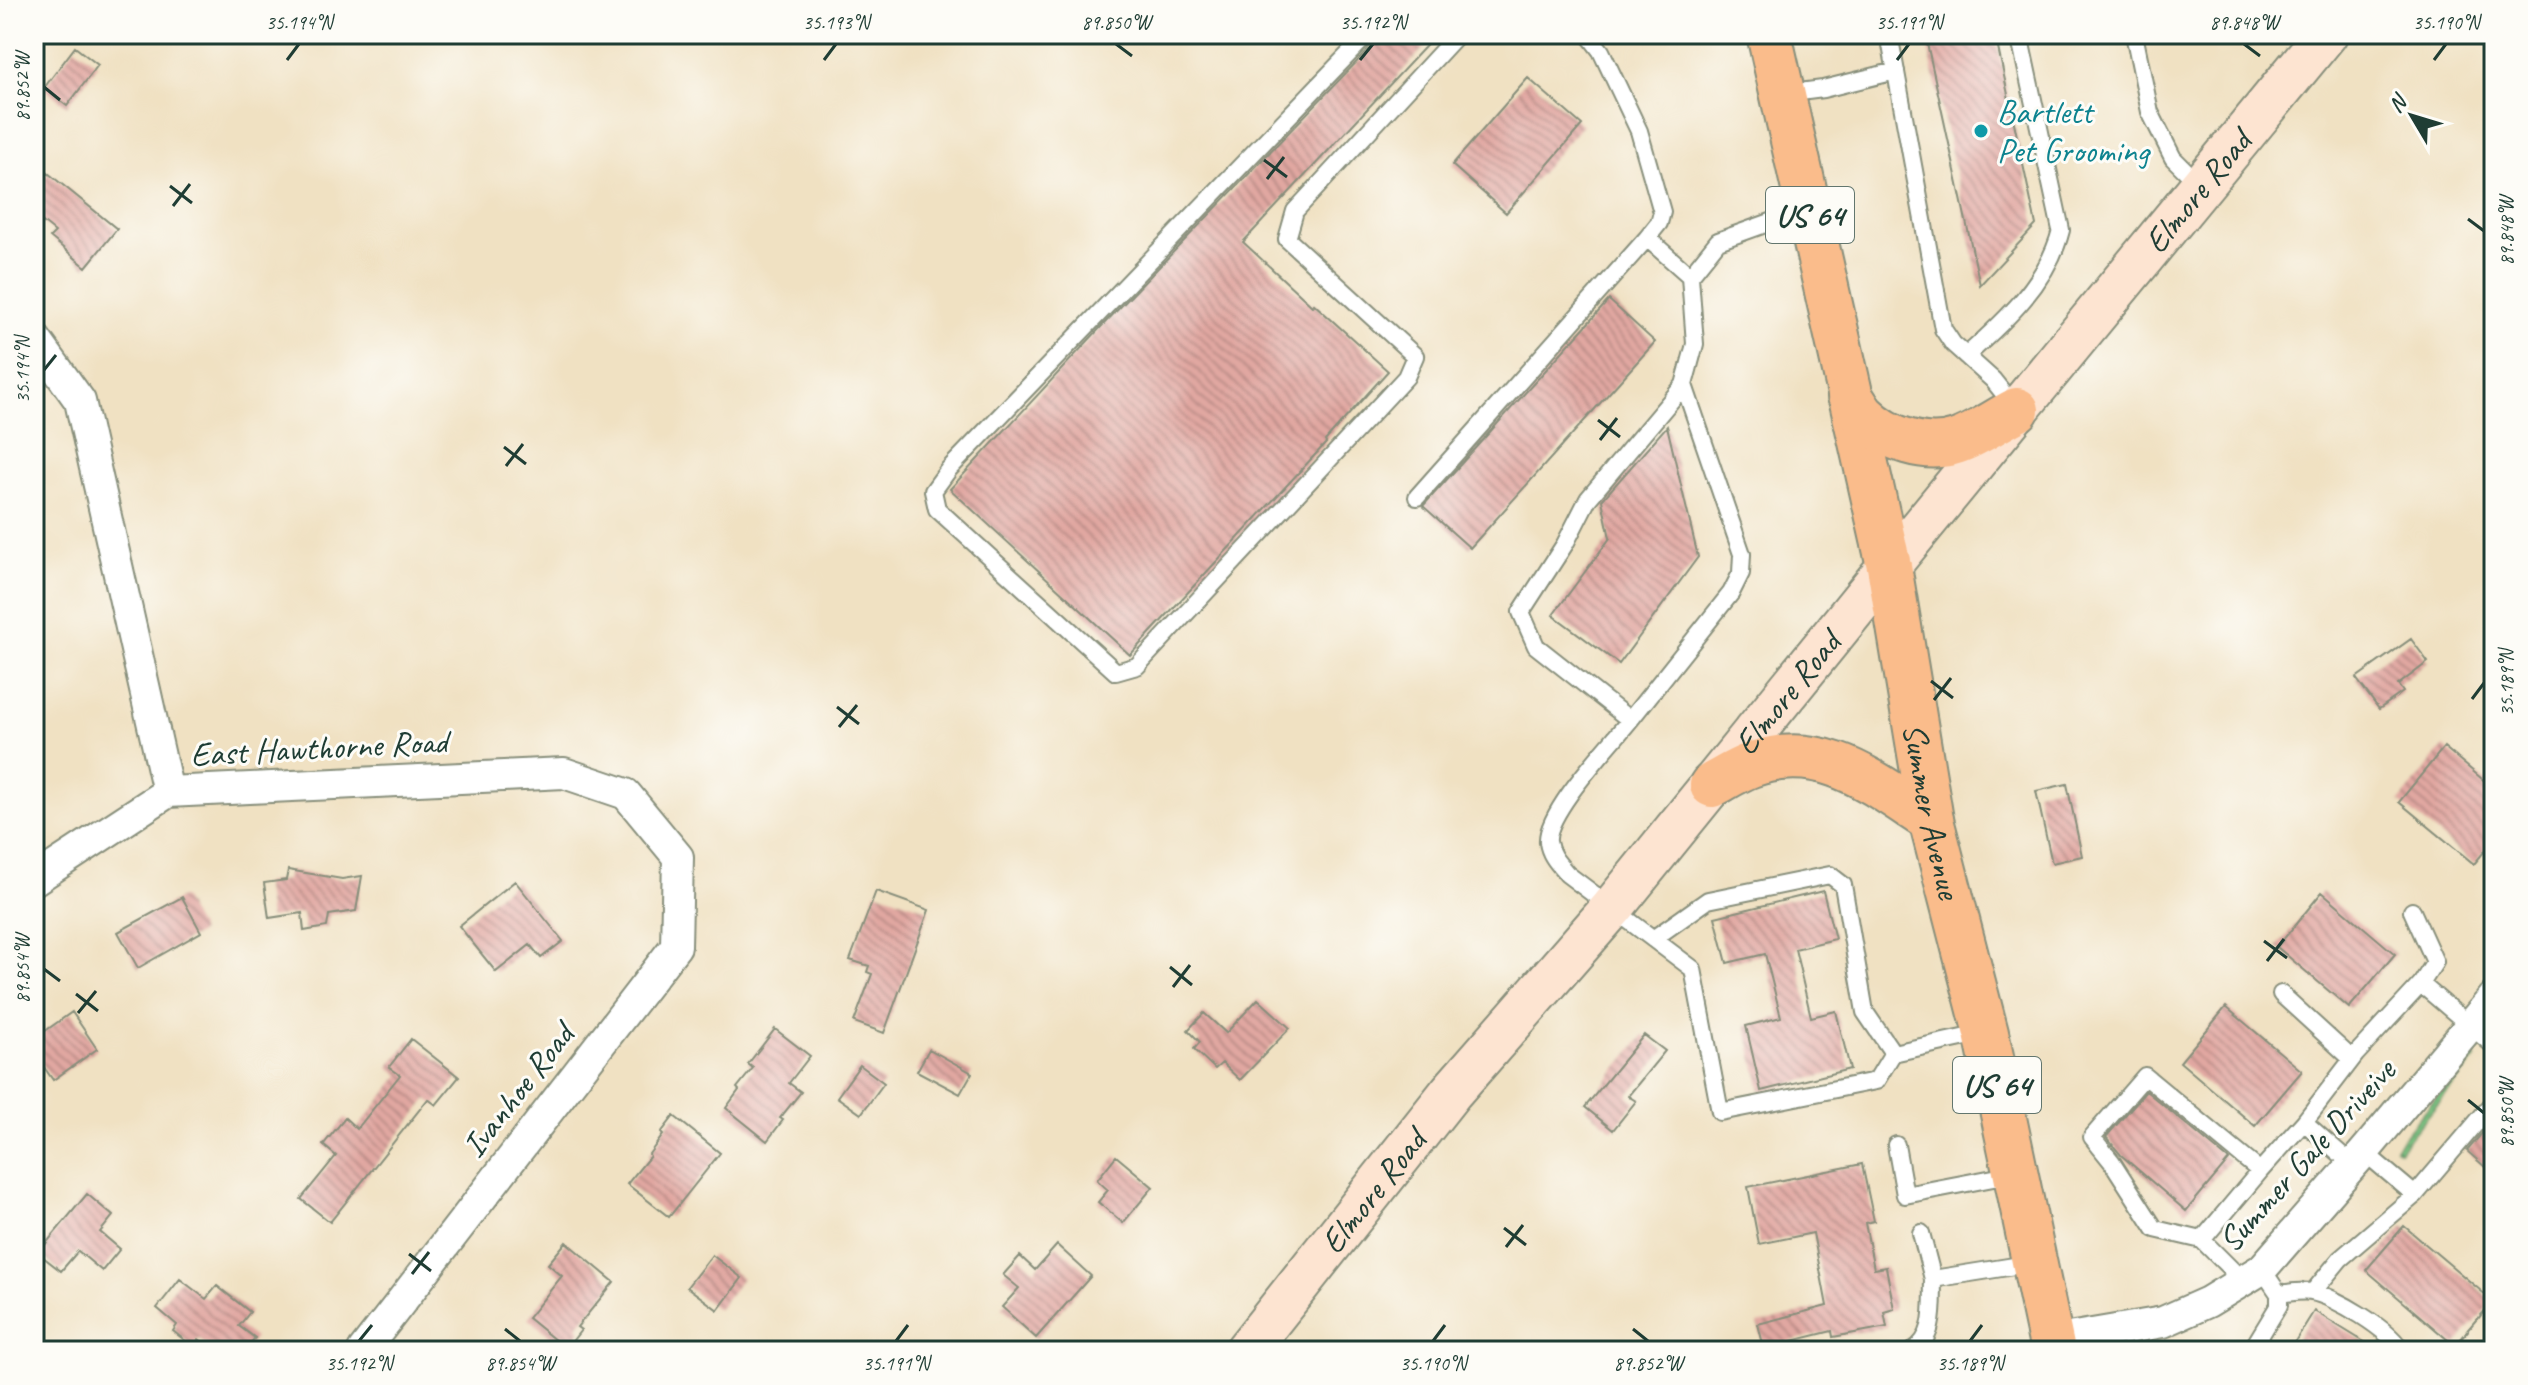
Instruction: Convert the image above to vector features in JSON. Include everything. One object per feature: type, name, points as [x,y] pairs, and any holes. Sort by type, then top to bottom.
[{"type":"main road","name":"Summer Avenue","points":[[1769,34],[1889,566],[1931,820],[1986,1033],[2052,1346]]},
{"type":"main road","points":[[1850,396],[1864,416],[1881,429],[1903,440],[1929,447],[1956,442],[2017,410]]},
{"type":"main road","points":[[1712,785],[1749,766],[1776,758],[1821,759],[1862,776],[1931,820]]},
{"type":"street","name":"Elmore Road","points":[[1246,1351],[1451,1092],[1612,908],[2326,34]]},
{"type":"street","name":"East Hawthorne Road","points":[[34,337],[80,401],[168,792],[564,773],[626,794],[678,857]]},
{"type":"street","points":[[34,880],[168,792]]},
{"type":"street","name":"Ivanhoe Road","points":[[363,1351],[676,946],[678,857]]},
{"type":"street","name":"Summer Gale Driveive","points":[[2052,1346],[2163,1322],[2208,1302],[2253,1275],[2358,1159],[2494,997]]},
{"type":"lane","points":[[1368,34],[949,469],[933,491],[937,509],[1116,672],[1137,666],[1406,377],[1415,356],[1287,239],[1295,211],[1458,34]]},
{"type":"lane","points":[[1417,497],[1659,223],[1662,212],[1639,131],[1601,51],[1588,34]]},
{"type":"lane","points":[[1889,34],[1943,329],[1953,344],[1993,380],[2017,410]]},
{"type":"lane","points":[[2134,34],[2150,112],[2173,158],[2201,186]]},
{"type":"lane","points":[[1966,356],[2023,300],[2055,253],[2061,230],[2020,39]]},
{"type":"lane","points":[[1783,94],[1823,89],[1896,71]]},
{"type":"lane","points":[[1630,720],[1536,646],[1521,612],[1565,544],[1588,499],[1684,385],[1695,344],[1690,276],[1718,241],[1809,209]]},
{"type":"lane","points":[[1647,238],[1690,276]]},
{"type":"lane","points":[[1684,385],[1742,554],[1741,573],[1731,593],[1556,814],[1548,838],[1551,854],[1567,874],[1693,969],[1720,1112],[1876,1081],[1893,1053],[1986,1033]]},
{"type":"lane","points":[[1653,939],[1708,900],[1830,875],[1843,885],[1865,1012],[1893,1053]]},
{"type":"lane","points":[[2202,1240],[2304,1122],[2352,1059],[2421,984],[2435,962],[2412,911]]},
{"type":"lane","points":[[2421,984],[2494,1046]]},
{"type":"lane","points":[[2281,994],[2352,1059]]},
{"type":"lane","points":[[2260,1171],[2145,1076],[2092,1137],[2155,1229],[2202,1240],[2279,1294],[2313,1292],[2359,1313],[2386,1333],[2401,1351]]},
{"type":"lane","points":[[2313,1292],[2340,1259],[2415,1195],[2494,1102]]},
{"type":"lane","points":[[2304,1122],[2415,1195]]},
{"type":"lane","points":[[1896,1145],[1905,1195],[2016,1174]]},
{"type":"lane","points":[[1912,1351],[1927,1337],[1932,1324],[1933,1279],[1921,1233]]},
{"type":"lane","points":[[1933,1279],[2035,1263]]},
{"type":"lane","points":[[2251,1351],[2279,1305],[2279,1294]]},
{"type":"green space","points":[[2472,1055],[2476,1058],[2399,1150],[2395,1147]]},
{"type":"building","points":[[1379,34],[1437,34],[1243,242],[1388,371],[1326,443],[1130,655],[950,489],[1101,327],[1376,42]]},
{"type":"building","name":"Bartlett Pet Grooming","points":[[1925,34],[1995,34],[2036,225],[1980,285]]},
{"type":"building","points":[[75,47],[98,65],[67,106],[44,88]]},
{"type":"building","points":[[1528,78],[1582,125],[1506,213],[1452,165]]},
{"type":"building","points":[[48,173],[117,229],[86,267],[50,237],[55,232],[34,215],[34,190]]},
{"type":"building","points":[[1609,300],[1655,342],[1470,548],[1423,506]]},
{"type":"building","points":[[1667,426],[1698,557],[1619,664],[1553,615],[1610,538],[1602,500]]},
{"type":"building","points":[[2411,639],[2428,662],[2398,685],[2403,692],[2379,709],[2356,678]]},
{"type":"building","points":[[2444,747],[2494,789],[2494,840],[2474,864],[2399,802]]},
{"type":"building","points":[[2067,784],[2082,856],[2052,863],[2036,791]]},
{"type":"building","points":[[288,870],[342,879],[362,876],[356,911],[329,915],[327,927],[304,931],[302,913],[269,918],[264,883],[286,880]]},
{"type":"building","points":[[515,881],[563,941],[541,958],[530,945],[496,972],[459,926]]},
{"type":"building","points":[[876,891],[929,910],[884,1033],[854,1022],[872,974],[867,972],[869,966],[850,960]]},
{"type":"building","points":[[1823,891],[1835,939],[1795,949],[1811,1017],[1836,1011],[1850,1069],[1761,1091],[1746,1026],[1781,1017],[1765,954],[1727,963],[1715,917]]},
{"type":"building","points":[[2322,892],[2395,954],[2349,1008],[2277,947]]},
{"type":"building","points":[[182,897],[201,932],[138,968],[118,932]]},
{"type":"building","points":[[1258,999],[1290,1028],[1240,1080],[1222,1063],[1215,1069],[1194,1049],[1200,1042],[1188,1030],[1204,1013],[1226,1033]]},
{"type":"building","points":[[2226,1007],[2302,1071],[2255,1126],[2180,1062]]},
{"type":"building","points":[[72,1012],[97,1049],[53,1080],[34,1053],[34,1039]]},
{"type":"building","points":[[775,1029],[810,1056],[789,1083],[801,1092],[780,1118],[783,1120],[767,1141],[726,1108],[753,1068],[748,1064]]},
{"type":"building","points":[[1644,1035],[1665,1051],[1628,1096],[1636,1101],[1613,1130],[1585,1107]]},
{"type":"building","points":[[411,1039],[459,1077],[436,1105],[428,1099],[330,1222],[301,1199],[336,1156],[323,1145],[345,1118],[357,1129],[400,1075],[389,1067]]},
{"type":"building","points":[[929,1049],[972,1073],[960,1094],[917,1071]]},
{"type":"building","points":[[860,1065],[884,1083],[861,1114],[837,1097]]},
{"type":"building","points":[[2146,1091],[2229,1160],[2186,1211],[2121,1155],[2106,1137]]},
{"type":"building","points":[[674,1116],[720,1153],[669,1217],[627,1184],[650,1156],[663,1135],[661,1133]]},
{"type":"building","points":[[2494,1119],[2494,1175],[2467,1151]]},
{"type":"building","points":[[1116,1156],[1153,1187],[1123,1223],[1098,1202],[1108,1190],[1097,1180]]},
{"type":"building","points":[[1862,1164],[1874,1221],[1865,1223],[1874,1269],[1886,1267],[1894,1309],[1884,1312],[1887,1327],[1833,1337],[1832,1331],[1764,1348],[1758,1324],[1827,1306],[1813,1233],[1759,1244],[1748,1187]]},
{"type":"building","points":[[87,1194],[113,1216],[100,1232],[120,1249],[102,1271],[78,1251],[61,1271],[38,1253]]},
{"type":"building","points":[[2404,1226],[2493,1301],[2455,1346],[2366,1270]]},
{"type":"building","points":[[566,1242],[614,1282],[577,1327],[581,1330],[566,1349],[528,1318],[562,1276],[548,1264]]},
{"type":"building","points":[[1057,1245],[1091,1276],[1036,1338],[1002,1307],[1019,1288],[1003,1275],[1020,1256],[1035,1270]]},
{"type":"building","points":[[712,1255],[742,1278],[718,1310],[687,1287]]},
{"type":"building","points":[[180,1279],[206,1299],[217,1286],[250,1312],[239,1326],[255,1338],[244,1351],[214,1351],[199,1339],[192,1346],[173,1331],[177,1325],[157,1308]]},
{"type":"building","points":[[2314,1311],[2379,1351],[2289,1351]]},
{"type":"place","name":"Bartlett Pet Grooming","points":[[1981,131]]}]
